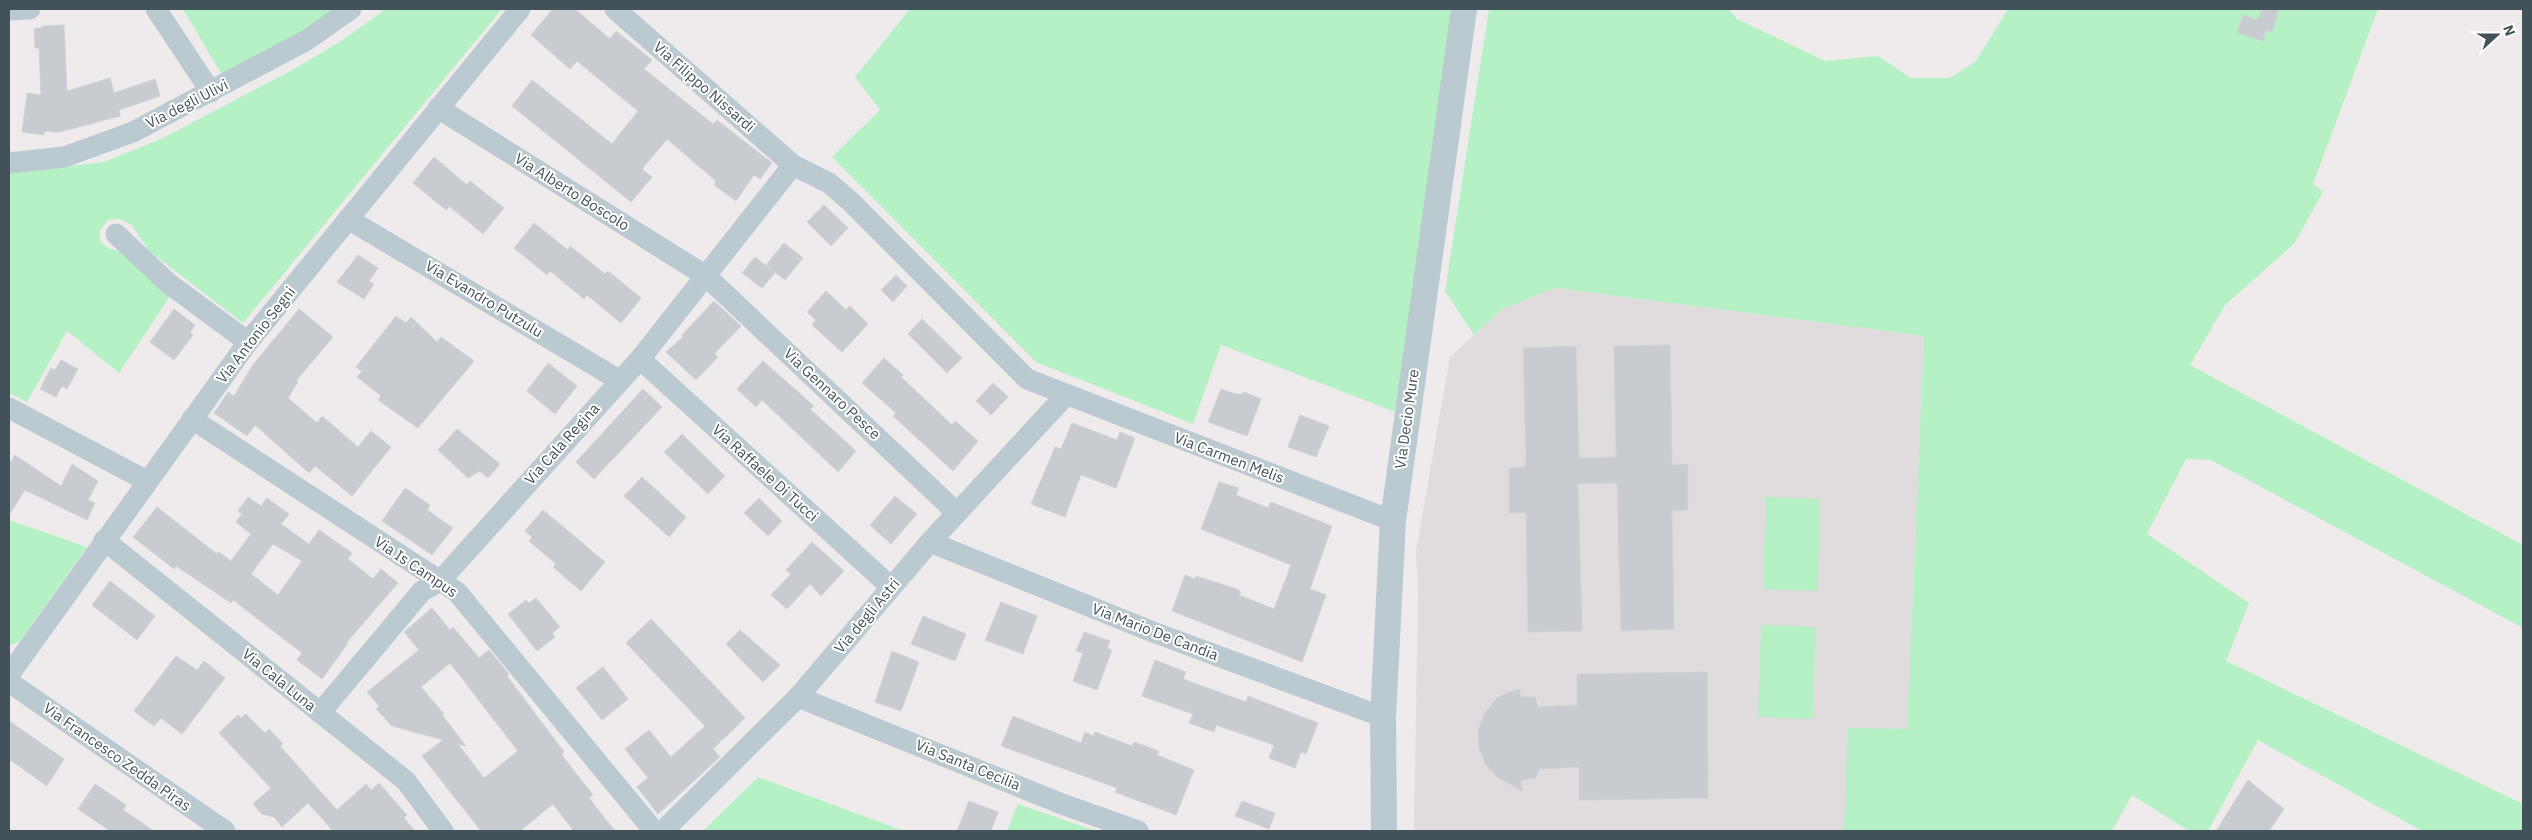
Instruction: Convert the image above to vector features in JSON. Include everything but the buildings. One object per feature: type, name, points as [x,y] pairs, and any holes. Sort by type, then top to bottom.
[{"type":"street","points":[[9,10],[30,9]]},
{"type":"street","points":[[156,9],[211,92]]},
{"type":"street","name":"Via degli Ulivi","points":[[9,163],[64,157],[133,132],[307,40],[351,9]]},
{"type":"street","name":"Via Antonio Segni","points":[[9,675],[104,540],[248,342],[520,9]]},
{"type":"street","name":"Via Filippo Nissardi","points":[[615,9],[793,165],[829,183],[851,202],[1027,379],[1066,396]]},
{"type":"street","name":"Via Decio Mure","points":[[1384,831],[1383,717],[1393,521],[1464,9]]},
{"type":"street","name":"Via Alberto Boscolo","points":[[438,108],[706,276]]},
{"type":"street","name":"Via Cala Regina","points":[[320,713],[422,591],[440,581],[619,380],[640,359],[793,165]]},
{"type":"street","name":"Via Evandro Putzulu","points":[[348,218],[619,380]]},
{"type":"street","points":[[116,234],[168,282],[248,342]]},
{"type":"street","name":"Via Gennaro Pesce","points":[[706,276],[957,513]]},
{"type":"street","name":"Via Raffaele Di Tucci","points":[[640,359],[891,587]]},
{"type":"street","name":"Via Carmen Melis","points":[[1066,396],[1393,521]]},
{"type":"street","name":"Via degli Astri","points":[[663,831],[798,697],[930,542],[1066,396]]},
{"type":"street","points":[[9,408],[147,481]]},
{"type":"street","name":"Via Is Campus","points":[[192,419],[457,592],[654,831]]},
{"type":"street","name":"Via Cala Luna","points":[[104,540],[406,781],[443,831]]},
{"type":"street","name":"Via Mario De Candia","points":[[930,542],[1153,632],[1383,717]]},
{"type":"street","name":"Via Francesco Zedda Piras","points":[[9,682],[225,831]]},
{"type":"street","name":"Via Santa Cecilia","points":[[798,697],[1062,804],[1138,831]]},
{"type":"shaded area","points":[[1555,288],[1924,336],[1903,831],[1414,831],[1418,593],[1416,551],[1450,357],[1502,309]]},
{"type":"green space","points":[[183,9],[335,9],[310,27],[222,75]]},
{"type":"green space","points":[[386,9],[502,9],[243,323],[149,251],[132,225],[119,219],[108,220],[99,232],[101,243],[110,249],[121,252],[170,296],[119,373],[67,331],[27,402],[9,393],[9,173],[104,162],[163,138],[296,68],[344,39]]},
{"type":"green space","points":[[910,9],[1454,9],[1395,412],[1221,345],[1193,424],[1036,362],[832,157],[880,110],[855,77]]},
{"type":"green space","points":[[1489,9],[1728,9],[1737,19],[1825,61],[1878,56],[1911,78],[1950,78],[1976,61],[2008,9],[2378,9],[2313,184],[2323,192],[2294,244],[2225,305],[2190,365],[2523,545],[2523,628],[2211,460],[2186,459],[2147,534],[2249,603],[2226,661],[2523,804],[2523,831],[2422,831],[2258,740],[2208,831],[2189,831],[2132,795],[2112,831],[1844,831],[1848,728],[1907,729],[1924,336],[1555,288],[1502,309],[1474,335],[1445,291]]},
{"type":"green space","points":[[1766,497],[1820,499],[1818,591],[1763,589]]},
{"type":"green space","points":[[9,520],[87,547],[20,641],[11,645],[9,643]]},
{"type":"green space","points":[[1761,625],[1816,627],[1813,719],[1758,717]]},
{"type":"green space","points":[[758,777],[904,831],[703,831]]},
{"type":"green space","points":[[1018,804],[1096,831],[1007,831]]}]
